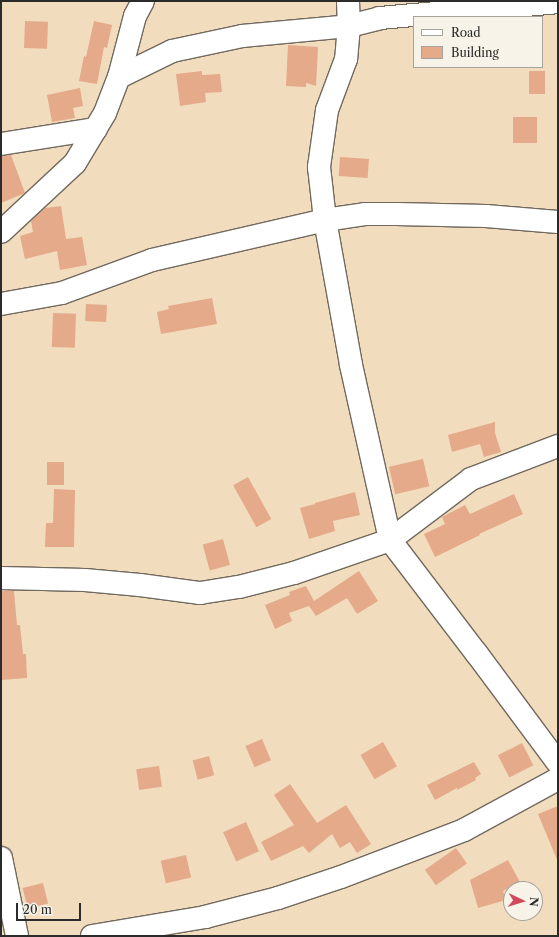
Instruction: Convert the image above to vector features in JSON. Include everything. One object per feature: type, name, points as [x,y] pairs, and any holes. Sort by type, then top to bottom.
[{"type":"street","points":[[1,232],[75,163],[96,129],[105,114],[119,77],[135,16],[143,1]]},
{"type":"street","points":[[348,1],[349,26],[346,59],[327,110],[319,167],[325,220],[351,365],[390,540],[558,763]]},
{"type":"street","points":[[119,77],[172,51],[242,36],[349,26],[380,18],[558,2]]},
{"type":"street","points":[[1,144],[96,129]]},
{"type":"street","points":[[1,304],[62,293],[152,260],[325,220],[365,214],[486,216],[558,222]]},
{"type":"street","points":[[1,578],[85,580],[140,585],[200,593],[239,587],[294,573],[390,540],[470,479],[558,446]]},
{"type":"street","points":[[92,936],[205,917],[278,898],[334,879],[464,830],[558,779]]},
{"type":"street","points":[[1,858],[17,936]]},
{"type":"building","points":[[25,21],[48,22],[47,49],[24,48]]},
{"type":"building","points":[[94,21],[112,25],[107,48],[104,47],[97,84],[79,81],[84,56],[86,57]]},
{"type":"building","points":[[288,45],[318,47],[316,86],[306,83],[306,87],[286,86]]},
{"type":"building","points":[[202,71],[202,75],[220,74],[222,92],[205,93],[206,102],[180,106],[176,74]]},
{"type":"building","points":[[529,71],[545,71],[545,94],[529,94]]},
{"type":"building","points":[[80,88],[83,106],[73,108],[75,118],[52,122],[47,95]]},
{"type":"building","points":[[513,117],[537,117],[537,143],[513,143]]},
{"type":"building","points":[[11,155],[25,193],[1,203],[1,156]]},
{"type":"building","points":[[340,157],[369,159],[368,178],[339,176]]},
{"type":"building","points":[[61,206],[66,239],[82,237],[87,265],[60,270],[57,251],[25,259],[20,236],[33,232],[31,221],[45,208]]},
{"type":"building","points":[[212,298],[217,324],[161,334],[157,312],[169,309],[168,306]]},
{"type":"building","points":[[86,304],[107,305],[106,322],[85,321]]},
{"type":"building","points":[[53,313],[76,314],[75,348],[52,347]]},
{"type":"building","points":[[495,422],[495,433],[501,452],[484,457],[480,444],[452,452],[448,435]]},
{"type":"building","points":[[423,459],[429,486],[395,494],[389,467]]},
{"type":"building","points":[[47,462],[64,462],[64,485],[47,485]]},
{"type":"building","points":[[248,477],[271,519],[256,527],[233,485]]},
{"type":"building","points":[[54,489],[75,490],[74,547],[45,547],[46,523],[53,523]]},
{"type":"building","points":[[355,492],[360,515],[333,521],[335,531],[309,539],[300,508]]},
{"type":"building","points":[[514,494],[523,514],[479,534],[480,535],[435,557],[424,534],[445,524],[442,517],[465,505],[470,514]]},
{"type":"building","points":[[223,539],[230,565],[210,571],[203,544]]},
{"type":"building","points":[[359,571],[378,601],[357,614],[347,598],[316,616],[309,606],[289,613],[292,621],[275,629],[265,605],[290,595],[289,592],[306,586],[314,601]]},
{"type":"building","points":[[1,591],[14,591],[17,625],[20,625],[23,654],[26,654],[27,678],[2,680]]},
{"type":"building","points":[[262,739],[271,760],[254,767],[245,746]]},
{"type":"building","points":[[383,742],[397,766],[374,779],[360,755]]},
{"type":"building","points":[[522,743],[533,765],[509,778],[498,755]]},
{"type":"building","points":[[209,756],[214,775],[198,780],[193,760]]},
{"type":"building","points":[[474,762],[481,774],[475,778],[476,780],[435,800],[427,785]]},
{"type":"building","points":[[159,766],[162,787],[139,790],[136,769]]},
{"type":"building","points":[[290,784],[317,823],[346,805],[371,844],[357,853],[350,842],[340,848],[332,834],[309,853],[303,846],[271,861],[261,842],[294,825],[274,795]]},
{"type":"building","points":[[558,806],[558,862],[538,814]]},
{"type":"building","points":[[246,822],[259,851],[236,861],[223,832]]},
{"type":"building","points":[[456,848],[467,864],[436,885],[425,870]]},
{"type":"building","points":[[186,855],[191,877],[166,883],[161,861]]},
{"type":"building","points":[[508,860],[519,881],[503,881],[503,901],[478,908],[470,880]]},
{"type":"building","points":[[43,883],[48,903],[28,908],[23,888]]}]
